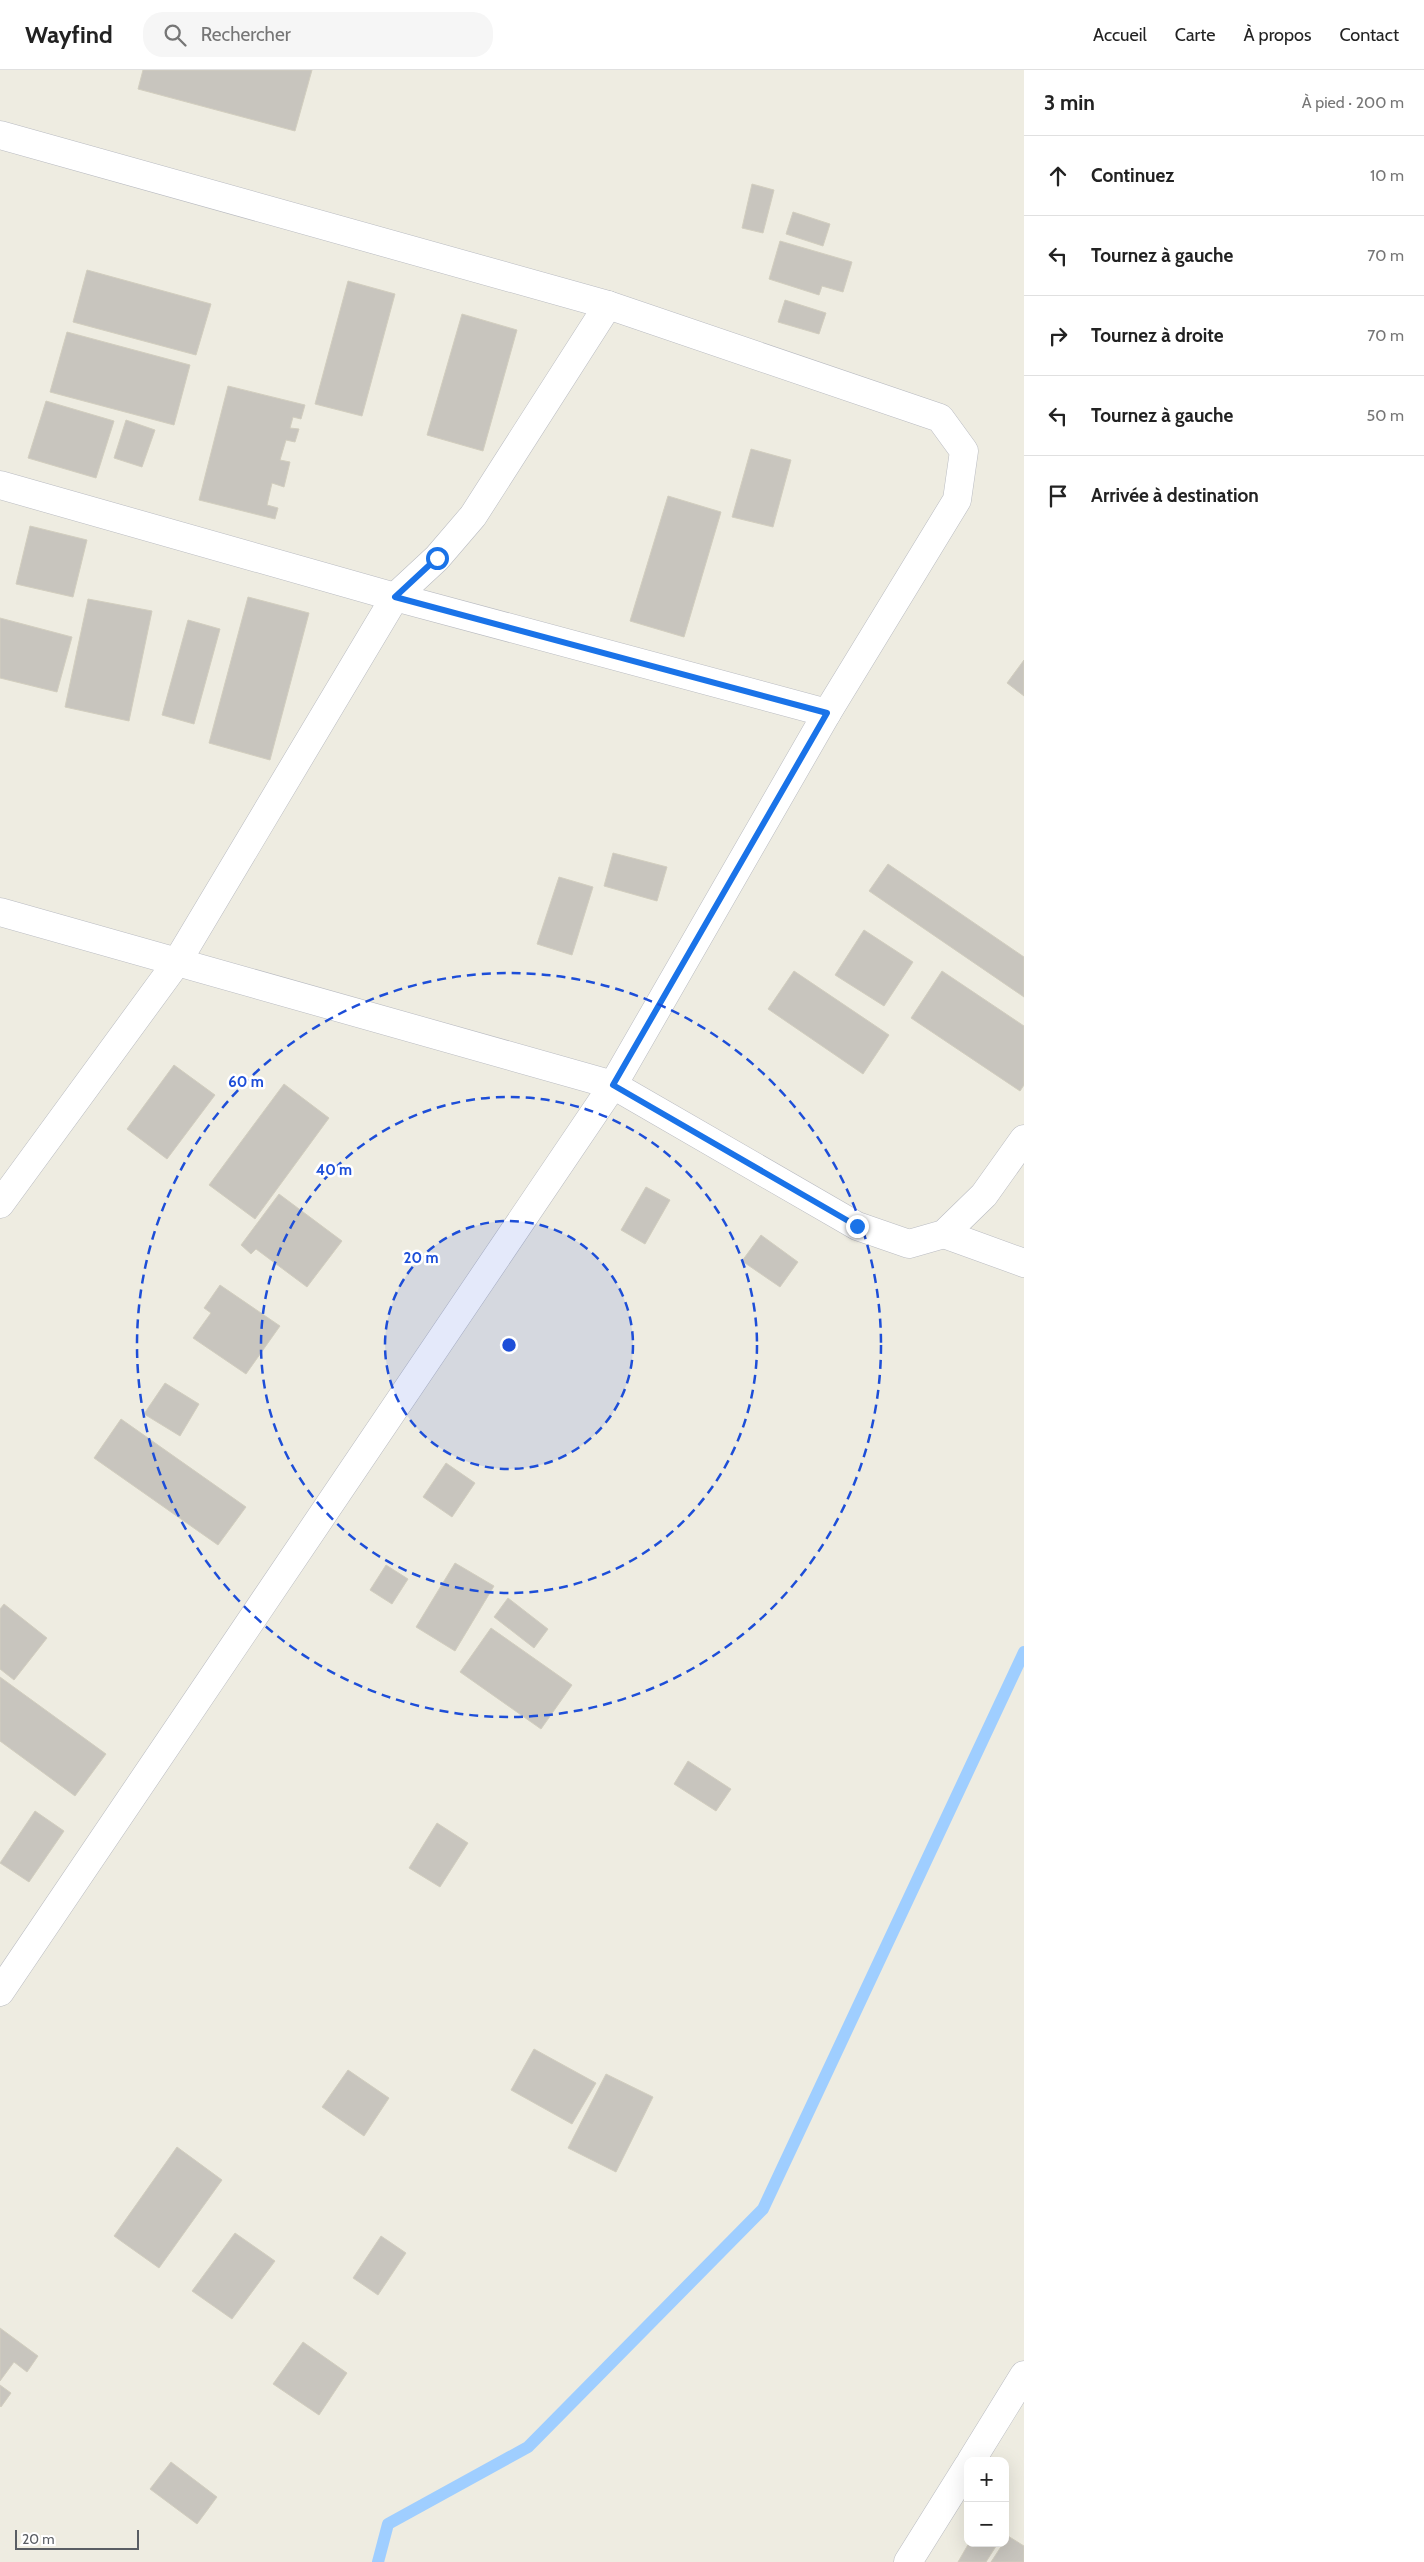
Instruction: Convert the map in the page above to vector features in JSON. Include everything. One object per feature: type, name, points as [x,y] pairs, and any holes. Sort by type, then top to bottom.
[{"type":"street","points":[[0,135],[608,306],[940,418],[964,451],[957,500],[827,713],[613,1085],[0,1992]]},
{"type":"street","points":[[0,1204],[177,962],[395,597],[437,558],[473,516],[608,306]]},
{"type":"street","points":[[0,485],[395,597],[827,713]]},
{"type":"street","points":[[0,912],[613,1085],[857,1226],[909,1244],[944,1234],[984,1194],[1024,1139]]},
{"type":"street","points":[[944,1234],[1024,1263]]},
{"type":"street","points":[[973,2457],[1024,2375]]},
{"type":"street","points":[[908,2562],[964,2472]]},
{"type":"building","points":[[143,70],[312,70],[295,131],[138,89]]},
{"type":"building","points":[[752,184],[774,190],[763,233],[742,228]]},
{"type":"building","points":[[793,212],[830,224],[823,246],[786,234]]},
{"type":"building","points":[[780,241],[852,262],[843,292],[822,286],[819,295],[769,279]]},
{"type":"building","points":[[87,270],[211,304],[196,355],[73,322]]},
{"type":"building","points":[[348,281],[395,294],[362,416],[315,404]]},
{"type":"building","points":[[785,300],[826,313],[819,334],[778,322]]},
{"type":"building","points":[[462,314],[517,330],[483,451],[427,435]]},
{"type":"building","points":[[67,332],[190,365],[174,425],[50,392]]},
{"type":"building","points":[[228,386],[305,405],[301,419],[293,417],[290,428],[299,429],[295,442],[286,440],[280,460],[290,462],[284,487],[272,483],[267,505],[278,508],[275,519],[199,500]]},
{"type":"building","points":[[46,401],[114,421],[96,478],[28,458]]},
{"type":"building","points":[[126,420],[155,430],[142,467],[114,458]]},
{"type":"building","points":[[751,449],[791,460],[773,527],[732,517]]},
{"type":"building","points":[[668,496],[721,512],[684,637],[630,621]]},
{"type":"building","points":[[30,526],[87,540],[73,597],[16,584]]},
{"type":"building","points":[[248,597],[309,613],[270,760],[209,743]]},
{"type":"building","points":[[88,599],[152,611],[129,721],[65,707]]},
{"type":"building","points":[[0,618],[72,637],[57,692],[0,678]]},
{"type":"building","points":[[188,620],[220,629],[194,724],[162,715]]},
{"type":"building","points":[[1024,660],[1024,696],[1007,683]]},
{"type":"building","points":[[613,853],[667,867],[657,901],[604,886]]},
{"type":"building","points":[[888,864],[1024,957],[1024,997],[869,891]]},
{"type":"building","points":[[559,877],[593,887],[572,955],[537,944]]},
{"type":"building","points":[[864,930],[913,962],[884,1006],[835,975]]},
{"type":"building","points":[[794,971],[889,1035],[863,1074],[768,1009]]},
{"type":"building","points":[[942,971],[1024,1026],[1024,1085],[1020,1091],[911,1018]]},
{"type":"building","points":[[174,1065],[215,1095],[167,1159],[127,1129]]},
{"type":"building","points":[[284,1084],[329,1118],[255,1219],[209,1185]]},
{"type":"building","points":[[646,1187],[670,1200],[645,1244],[621,1230]]},
{"type":"building","points":[[279,1194],[342,1241],[307,1287],[256,1249],[251,1254],[241,1245]]},
{"type":"building","points":[[761,1235],[798,1262],[780,1287],[742,1261]]},
{"type":"building","points":[[220,1285],[280,1326],[246,1374],[193,1338],[211,1313],[204,1308]]},
{"type":"building","points":[[165,1383],[199,1404],[180,1436],[144,1414]]},
{"type":"building","points":[[121,1419],[246,1507],[218,1545],[94,1458]]},
{"type":"building","points":[[446,1463],[475,1483],[452,1517],[423,1497]]},
{"type":"building","points":[[455,1563],[494,1586],[455,1651],[416,1627]]},
{"type":"building","points":[[386,1565],[408,1579],[392,1604],[370,1590]]},
{"type":"building","points":[[508,1598],[548,1629],[534,1648],[494,1617]]},
{"type":"building","points":[[4,1604],[47,1638],[14,1680],[0,1669],[0,1609]]},
{"type":"building","points":[[491,1628],[572,1685],[541,1729],[460,1672]]},
{"type":"building","points":[[0,1677],[106,1754],[75,1796],[0,1741]]},
{"type":"building","points":[[688,1761],[731,1789],[716,1811],[674,1784]]},
{"type":"building","points":[[35,1811],[64,1831],[29,1882],[0,1863]]},
{"type":"building","points":[[437,1823],[468,1843],[440,1887],[409,1868]]},
{"type":"building","points":[[534,2049],[596,2083],[572,2124],[511,2090]]},
{"type":"building","points":[[348,2070],[389,2098],[364,2136],[322,2107]]},
{"type":"building","points":[[606,2074],[653,2097],[616,2172],[568,2148]]},
{"type":"building","points":[[177,2147],[222,2180],[159,2268],[114,2236]]},
{"type":"building","points":[[235,2233],[275,2261],[232,2319],[192,2291]]},
{"type":"building","points":[[381,2236],[406,2253],[378,2295],[353,2278]]},
{"type":"building","points":[[0,2328],[38,2356],[27,2372],[14,2362],[0,2381]]},
{"type":"building","points":[[303,2342],[347,2373],[319,2415],[273,2384]]},
{"type":"building","points":[[0,2385],[11,2393],[1,2407],[0,2406]]},
{"type":"building","points":[[171,2462],[217,2497],[197,2524],[150,2489]]},
{"type":"building","points":[[1009,2537],[1024,2546],[1024,2562],[991,2562],[1001,2547],[1009,2547]]},
{"type":"building","points":[[967,2547],[995,2547],[986,2562],[958,2562]]},
{"type":"waterway","points":[[378,2562],[388,2524],[528,2447],[763,2209],[1024,1652]]},
{"type":"route","points":[[437,558],[395,597],[827,713],[613,1085],[857,1226]]}]
